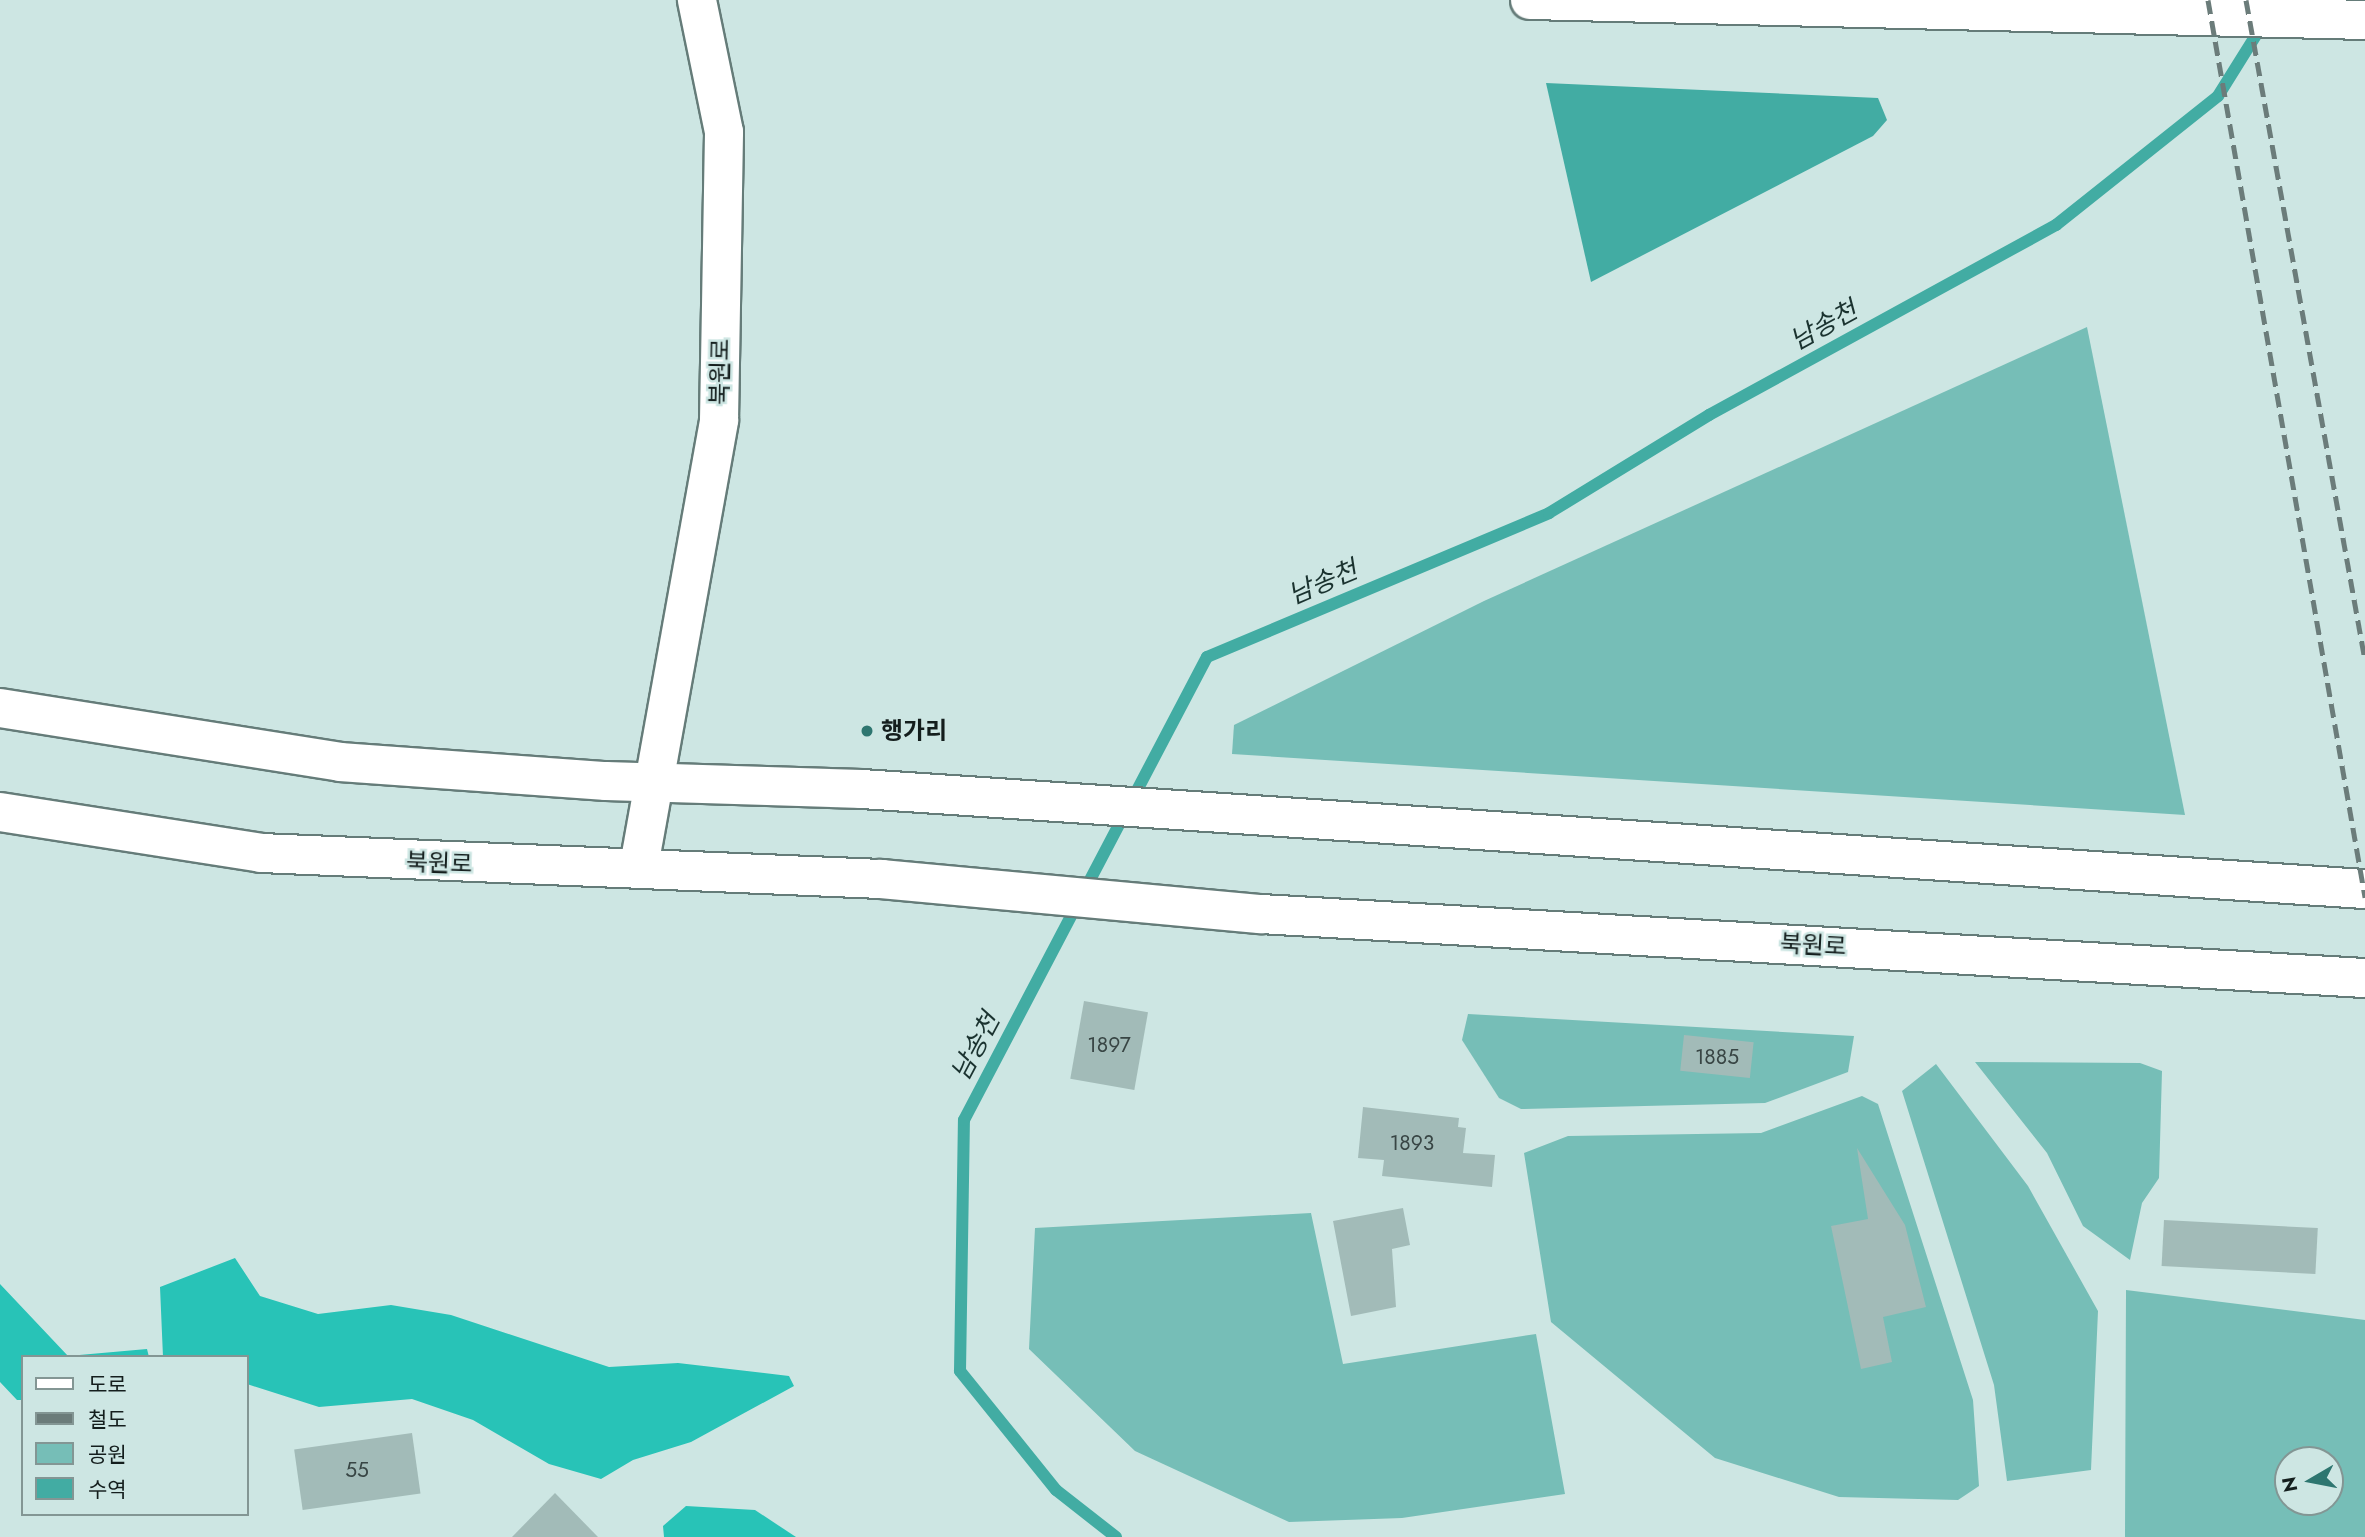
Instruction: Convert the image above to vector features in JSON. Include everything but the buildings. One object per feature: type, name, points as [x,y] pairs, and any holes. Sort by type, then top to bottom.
[{"type":"street","name":"북원로","points":[[639,866],[719,420],[724,132],[697,0]]},
{"type":"street","points":[[1531,0],[1931,5],[2116,15],[2354,20]]},
{"type":"street","points":[[0,708],[340,762],[654,783],[862,789],[1275,821],[2365,889]]},
{"type":"street","name":"북원로","points":[[0,812],[261,853],[639,866],[881,879],[1261,914],[2365,978]]},
{"type":"green space","points":[[2087,327],[2185,815],[1232,754],[1234,725],[1484,601]]},
{"type":"green space","points":[[1468,1014],[1854,1036],[1848,1072],[1765,1103],[1521,1109],[1499,1098],[1462,1040]]},
{"type":"green space","points":[[1975,1062],[2140,1063],[2162,1071],[2159,1178],[2142,1203],[2130,1260],[2083,1226],[2047,1153]]},
{"type":"green space","points":[[1936,1064],[2028,1186],[2098,1311],[2091,1470],[2007,1481],[1994,1385],[1902,1091]]},
{"type":"green space","points":[[1862,1096],[1878,1104],[1973,1400],[1979,1486],[1958,1500],[1839,1497],[1715,1458],[1551,1322],[1524,1153],[1568,1136],[1761,1133]]},
{"type":"green space","points":[[1311,1213],[1343,1364],[1536,1334],[1565,1494],[1402,1518],[1289,1522],[1135,1451],[1029,1349],[1035,1228]]},
{"type":"green space","points":[[2126,1290],[2365,1320],[2365,1537],[2125,1537]]},
{"type":"shaded area","points":[[235,1258],[260,1296],[318,1314],[391,1305],[451,1315],[609,1367],[678,1363],[789,1376],[794,1386],[691,1442],[633,1460],[601,1479],[549,1464],[473,1420],[412,1399],[319,1407],[248,1384],[248,1355],[163,1355],[160,1287]]},
{"type":"shaded area","points":[[0,1284],[67,1355],[21,1355],[21,1400],[17,1400],[0,1382]]},
{"type":"shaded area","points":[[147,1349],[148,1355],[79,1355]]},
{"type":"shaded area","points":[[686,1506],[755,1510],[796,1537],[664,1537],[663,1526]]},
{"type":"water","points":[[1546,83],[1878,98],[1887,120],[1873,136],[1591,282]]},
{"type":"waterway","name":"남송천","points":[[1116,1537],[1056,1490],[960,1371],[964,1120],[1207,657],[1549,513],[1709,415],[2056,225],[2218,96],[2263,24]]},
{"type":"railway","points":[[2208,0],[2365,897]]},
{"type":"railway","points":[[2246,0],[2365,660]]},
{"type":"place","name":"행가리","points":[[867,731]]}]
